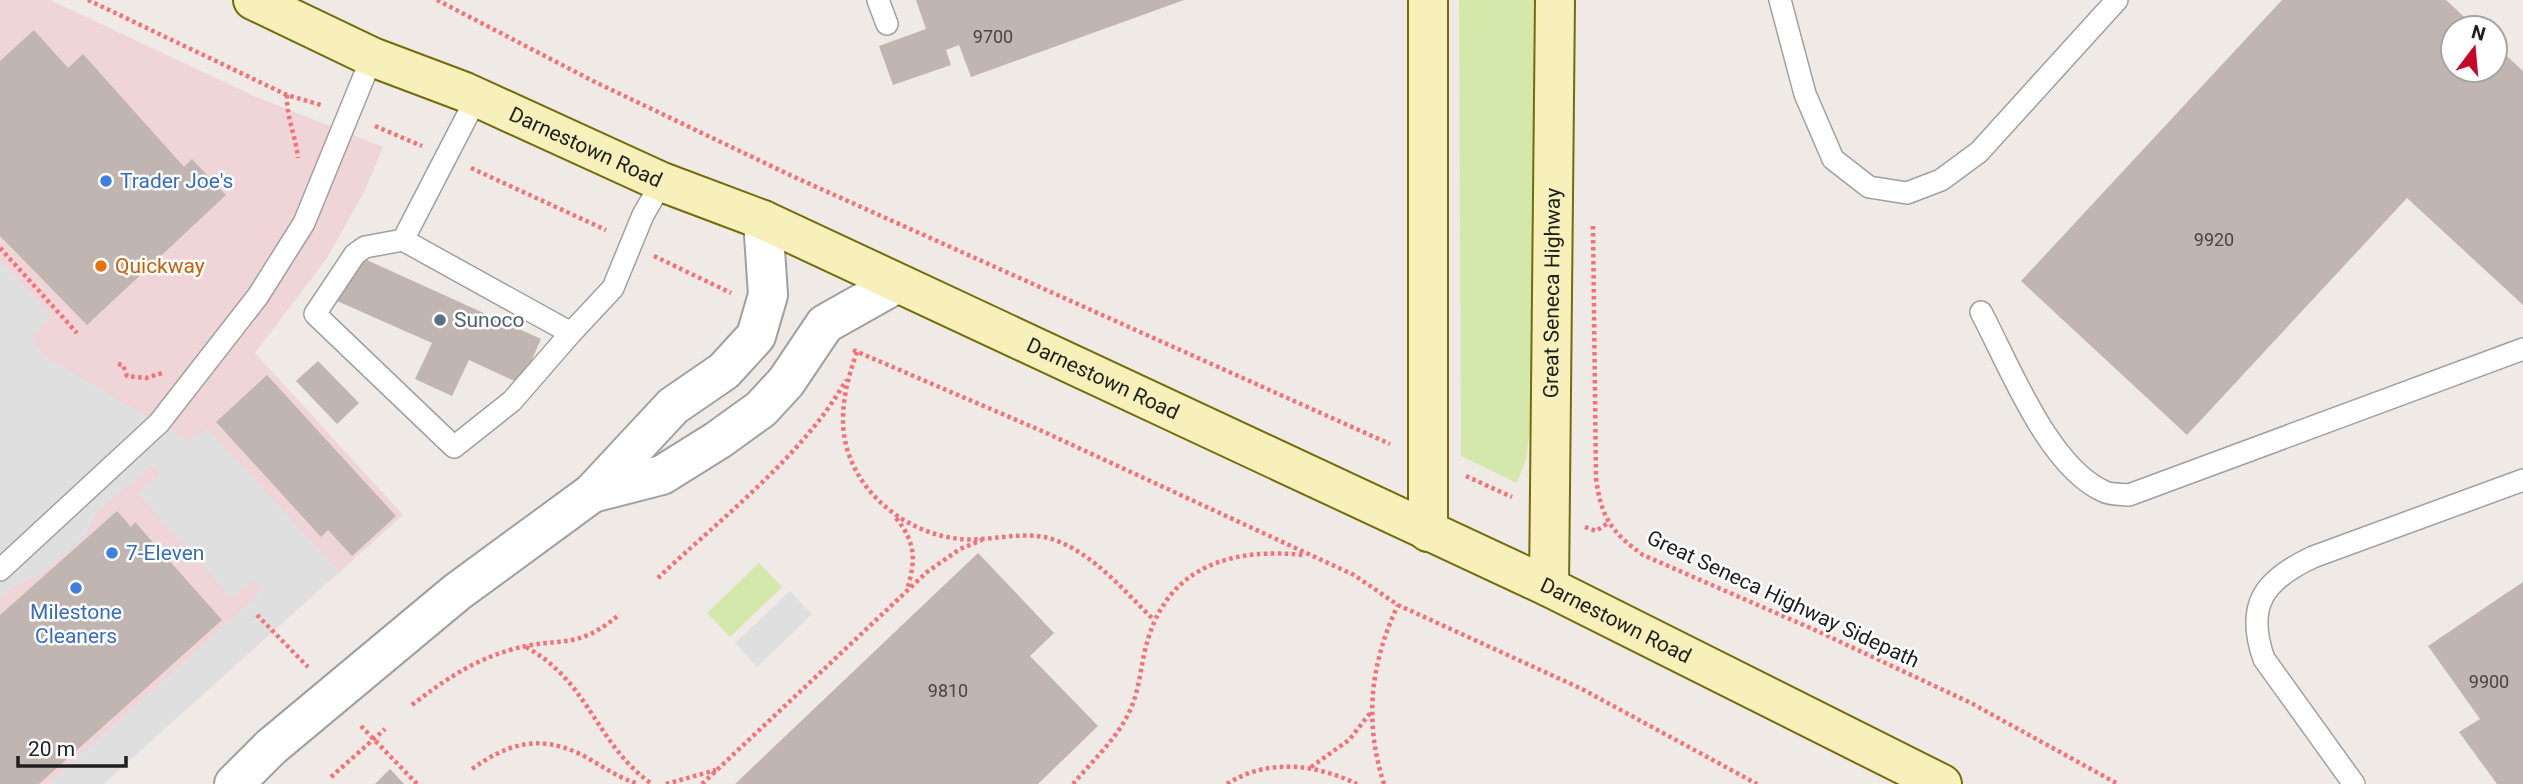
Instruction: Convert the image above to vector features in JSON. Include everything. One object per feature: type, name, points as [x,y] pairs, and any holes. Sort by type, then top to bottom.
[{"type":"main road","name":"Darnestown Road","points":[[253,0],[372,57],[477,97],[662,181],[764,220],[1549,587],[1942,784]]},
{"type":"main road","points":[[1427,0],[1428,532]]},
{"type":"main road","name":"Great Seneca Highway","points":[[1549,587],[1555,0]]},
{"type":"street","points":[[234,784],[271,747],[457,592],[593,493],[673,406],[724,371],[756,336],[768,295],[764,220]]},
{"type":"street","points":[[593,493],[662,475],[718,440],[761,409],[786,382],[825,324],[896,284]]},
{"type":"lane","points":[[878,0],[887,24]]},
{"type":"lane","points":[[1780,0],[1805,94],[1833,159],[1869,187],[1907,193],[1941,180],[1979,152],[2117,0]]},
{"type":"lane","points":[[0,570],[159,423],[258,296],[304,223],[372,57]]},
{"type":"lane","points":[[403,240],[477,97]]},
{"type":"lane","points":[[571,333],[403,240],[365,247],[355,254],[315,314],[454,447],[512,401],[613,288],[643,215],[662,181]]},
{"type":"lane","points":[[1981,312],[2050,443],[2074,471],[2104,492],[2129,495],[2523,349]]},
{"type":"lane","points":[[2354,784],[2264,659],[2256,638],[2258,601],[2269,584],[2290,567],[2313,556],[2523,480]]},
{"type":"path","points":[[88,0],[288,95],[318,104]]},
{"type":"path","points":[[437,0],[593,81],[792,176],[1374,437]]},
{"type":"path","points":[[288,95],[286,109],[296,140],[298,168]]},
{"type":"path","points":[[380,128],[413,142]]},
{"type":"path","points":[[469,167],[604,229]]},
{"type":"path","name":"Great Seneca Highway Sidepath","points":[[1593,219],[1597,478],[1599,501],[1608,523],[1619,538],[1643,555],[1815,630],[1971,703],[2118,784]]},
{"type":"path","points":[[0,248],[77,333]]},
{"type":"path","points":[[658,258],[743,299]]},
{"type":"path","points":[[847,348],[1042,430],[1354,576],[1398,606],[1582,690],[1757,784]]},
{"type":"path","points":[[658,578],[802,441],[834,402],[857,352]]},
{"type":"path","points":[[118,364],[123,365],[127,376],[135,379],[155,375],[172,367]]},
{"type":"path","points":[[848,376],[842,421],[851,460],[861,480],[894,514],[908,534],[915,556],[907,591]]},
{"type":"path","points":[[1467,476],[1513,497]]},
{"type":"path","points":[[894,514],[917,528],[959,539],[1032,535],[1077,550],[1154,620]]},
{"type":"path","points":[[1596,531],[1608,523]]},
{"type":"path","points":[[702,784],[907,591],[944,559],[986,538]]},
{"type":"path","points":[[1073,784],[1114,736],[1132,707],[1154,620],[1171,593],[1215,562],[1275,552],[1308,555]]},
{"type":"path","points":[[1384,784],[1376,759],[1371,711],[1376,663],[1398,606]]},
{"type":"path","points":[[412,705],[474,663],[525,647],[577,640],[605,627],[621,614]]},
{"type":"path","points":[[257,615],[311,671]]},
{"type":"path","points":[[525,647],[564,673],[582,695],[611,743],[640,775],[652,784]]},
{"type":"path","points":[[1310,768],[1349,740],[1371,711]]},
{"type":"path","points":[[361,726],[417,784]]},
{"type":"path","points":[[331,777],[384,729]]},
{"type":"path","points":[[472,769],[508,747],[552,745],[581,755],[613,774],[639,784]]},
{"type":"path","points":[[1227,784],[1269,768],[1310,768],[1357,784]]},
{"type":"path","points":[[666,784],[717,770]]},
{"type":"shaded area","points":[[0,0],[50,0],[254,96],[383,147],[364,192],[327,258],[255,353],[403,515],[103,784],[0,784]]},
{"type":"shaded area","points":[[0,259],[51,315],[31,339],[47,358],[187,440],[195,439],[206,428],[339,571],[103,784],[48,784],[257,596],[261,585],[251,581],[232,598],[138,493],[158,476],[158,470],[151,466],[97,512],[85,536],[41,575],[16,585],[0,599]]},
{"type":"shaded area","points":[[790,591],[812,614],[757,667],[735,643]]},
{"type":"green space","points":[[1459,0],[1534,0],[1534,402],[1526,459],[1517,483],[1461,456]]},
{"type":"green space","points":[[759,563],[782,587],[730,637],[707,613]]},
{"type":"building","points":[[916,0],[1184,0],[971,77],[959,45],[946,50],[951,65],[893,85],[879,46],[926,29]]},
{"type":"building","points":[[2282,0],[2446,0],[2461,14],[2439,14],[2439,84],[2509,84],[2509,58],[2523,71],[2523,305],[2407,198],[2187,435],[2021,281]]},
{"type":"building","name":"Trader Joe's","points":[[34,30],[68,68],[83,54],[184,167],[192,159],[226,195],[87,325],[0,236],[0,61]]},
{"type":"building","name":"Sunoco","points":[[358,256],[541,339],[521,384],[469,360],[452,396],[415,379],[432,343],[337,301]]},
{"type":"building","points":[[318,361],[359,403],[337,424],[296,381]]},
{"type":"building","points":[[267,375],[396,516],[352,556],[328,530],[321,537],[216,422]]},
{"type":"building","points":[[117,511],[131,527],[135,522],[222,620],[39,784],[0,784],[0,615]]},
{"type":"building","points":[[978,553],[1054,633],[1030,656],[1098,726],[1038,784],[735,784]]},
{"type":"building","points":[[2523,582],[2523,784],[2497,784],[2459,732],[2480,719],[2428,646]]},
{"type":"building","points":[[390,769],[404,784],[375,784]]},
{"type":"place","name":"Trader Joe's","points":[[106,181]]},
{"type":"place","name":"Quickway","points":[[101,266]]},
{"type":"place","name":"Sunoco","points":[[440,320]]},
{"type":"place","name":"7-Eleven","points":[[112,553]]},
{"type":"place","name":"Milestone Cleaners","points":[[76,588]]}]
